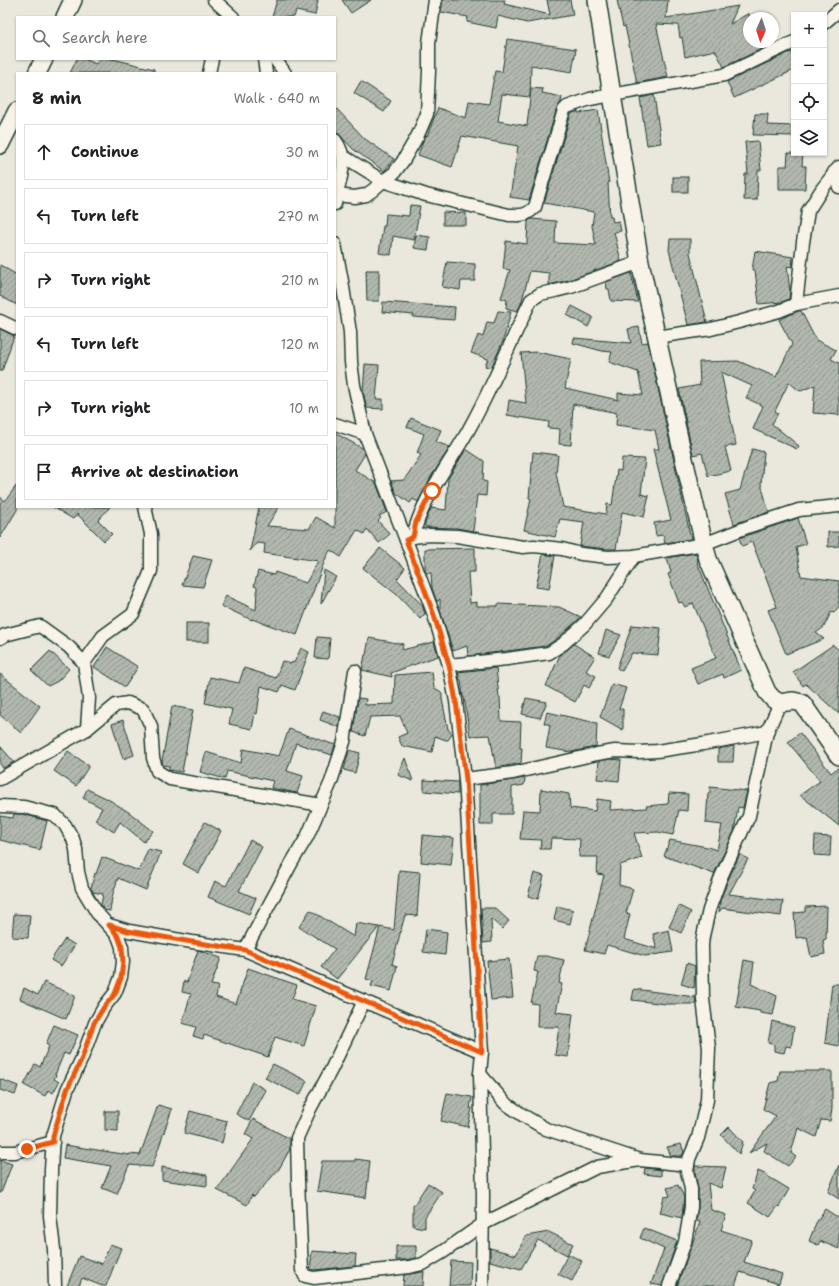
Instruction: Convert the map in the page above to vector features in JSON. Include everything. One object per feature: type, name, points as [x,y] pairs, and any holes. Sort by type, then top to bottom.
[{"type":"street","points":[[65,16],[73,0]]},
{"type":"street","points":[[336,141],[340,146],[344,156],[342,176],[336,200],[366,195],[394,173],[403,161],[418,135],[427,114],[430,71],[429,43],[435,0]]},
{"type":"street","points":[[597,0],[640,262],[708,559],[767,692],[773,699],[780,703],[794,701],[802,703],[839,756]]},
{"type":"street","points":[[216,2],[216,16]]},
{"type":"street","points":[[216,2],[232,16]]},
{"type":"street","points":[[827,20],[839,10]]},
{"type":"street","points":[[344,156],[383,181],[426,195],[509,215],[522,216],[528,214],[534,208],[564,110],[572,104],[612,95],[724,75],[791,43]]},
{"type":"street","points":[[37,72],[43,60]]},
{"type":"street","points":[[209,72],[212,60]]},
{"type":"street","points":[[264,60],[266,72]]},
{"type":"street","points":[[276,60],[284,72]]},
{"type":"street","points":[[0,145],[16,114]]},
{"type":"street","points":[[836,170],[839,187]]},
{"type":"street","points":[[796,304],[808,211],[822,188],[836,170]]},
{"type":"street","points":[[336,249],[350,332],[354,385],[365,434],[409,538],[449,665],[456,701],[466,779],[482,1052],[480,1074],[483,1224],[482,1286]]},
{"type":"street","points":[[409,538],[426,502],[488,392],[531,300],[540,294],[571,287],[640,262]]},
{"type":"street","points":[[656,337],[711,329],[780,311],[796,304],[839,296]]},
{"type":"street","points":[[0,321],[16,329]]},
{"type":"street","points":[[336,424],[365,434]]},
{"type":"street","points":[[409,538],[429,535],[458,536],[523,547],[534,546],[562,549],[588,555],[608,557],[634,556],[704,544],[750,526],[799,510],[839,506]]},
{"type":"street","points":[[84,663],[103,636],[134,614],[151,571],[151,534],[145,508]]},
{"type":"street","points":[[449,665],[507,660],[549,653],[563,644],[584,624],[607,598],[634,556]]},
{"type":"street","points":[[0,638],[40,626],[69,647],[84,663],[89,698],[87,729]]},
{"type":"street","points":[[245,950],[307,837],[334,774],[344,742],[355,672]]},
{"type":"street","points":[[0,779],[87,729],[116,705],[128,703],[143,709],[151,726],[153,758],[157,771],[170,779],[321,805]]},
{"type":"street","points":[[669,1286],[685,1242],[691,1207],[691,1189],[687,1171],[689,1158],[698,1138],[707,1100],[708,1048],[703,999],[703,936],[709,910],[749,816],[767,732],[780,703]]},
{"type":"street","points":[[466,779],[512,773],[615,751],[657,751],[767,732]]},
{"type":"street","points":[[0,806],[24,807],[55,815],[65,825],[73,839],[76,849],[78,872],[82,888],[97,913],[118,936],[122,947],[123,962],[121,978],[115,994],[104,1007],[94,1023],[82,1058],[67,1090],[53,1136],[50,1216],[56,1286]]},
{"type":"street","points":[[109,925],[128,931],[245,950],[482,1052]]},
{"type":"street","points":[[364,1001],[331,1070],[310,1109],[298,1138],[298,1181],[302,1270],[305,1276],[314,1278],[409,1267],[422,1264],[443,1252],[483,1224],[597,1167],[640,1160]]},
{"type":"street","points":[[480,1074],[505,1103],[546,1129],[640,1160],[688,1165]]},
{"type":"street","points":[[0,1152],[15,1152],[53,1142]]},
{"type":"building","points":[[277,0],[318,0],[315,15],[296,11],[294,16],[272,16]]},
{"type":"building","points":[[342,0],[371,0],[351,13]]},
{"type":"building","points":[[443,0],[505,0],[504,4],[550,15],[547,0],[570,0],[573,15],[527,23],[498,16],[496,28],[467,22],[468,17],[441,12]]},
{"type":"building","points":[[617,0],[668,0],[666,18],[738,6],[730,24],[743,16],[743,48],[764,48],[724,67],[715,50],[685,57],[682,37],[680,38],[678,25],[656,24],[668,77],[637,83],[625,26],[623,27]]},
{"type":"building","points":[[507,39],[576,49],[572,72],[531,65],[530,97],[502,94],[498,121],[527,126],[531,88],[543,89],[542,93],[562,97],[557,108],[529,200],[510,197],[518,146],[462,136],[452,167],[418,155],[438,108],[466,118],[469,101],[489,104],[495,71],[502,72]]},
{"type":"building","points":[[791,52],[791,71],[734,98],[727,82]]},
{"type":"building","points":[[76,60],[86,60],[96,64],[98,60],[117,60],[154,69],[154,72],[70,72]]},
{"type":"building","points":[[361,81],[391,101],[384,112],[354,93]]},
{"type":"building","points":[[654,95],[661,143],[647,145],[640,98]]},
{"type":"building","points":[[336,108],[365,139],[394,159],[384,171],[353,149],[336,131]]},
{"type":"building","points":[[598,110],[609,183],[610,217],[612,217],[613,222],[619,221],[621,231],[614,232],[621,261],[569,280],[549,285],[549,273],[530,271],[521,304],[517,311],[506,308],[507,300],[501,298],[510,270],[503,269],[506,241],[527,244],[528,221],[531,219],[556,221],[555,243],[596,245],[592,226],[594,212],[544,203],[571,114],[578,111],[578,113]]},
{"type":"building","points":[[755,114],[768,114],[767,125],[791,126],[791,136],[753,135]]},
{"type":"building","points":[[758,141],[761,170],[758,170],[757,200],[744,200],[745,174],[748,174],[745,142]]},
{"type":"building","points":[[788,153],[791,153],[791,156],[803,156],[802,166],[806,166],[805,189],[779,189],[779,166],[787,166]]},
{"type":"building","points":[[673,177],[688,177],[688,192],[673,192]]},
{"type":"building","points":[[410,205],[420,206],[414,240],[393,236],[391,255],[379,253],[386,214],[409,216]]},
{"type":"building","points":[[443,212],[466,213],[466,225],[443,225]]},
{"type":"building","points":[[416,235],[430,237],[428,250],[414,248]]},
{"type":"building","points":[[670,239],[690,239],[690,253],[707,322],[688,325],[669,250]]},
{"type":"building","points":[[755,251],[793,257],[792,267],[787,266],[790,291],[789,299],[782,302],[759,304],[755,270],[752,270]]},
{"type":"building","points":[[447,262],[475,264],[475,281],[461,281],[460,290],[442,287]]},
{"type":"building","points":[[0,265],[16,274],[16,304],[0,296]]},
{"type":"building","points":[[366,270],[379,270],[379,301],[367,301]]},
{"type":"building","points":[[631,273],[638,302],[611,301],[606,282]]},
{"type":"building","points":[[383,302],[455,307],[454,320],[413,317],[414,315],[382,312]]},
{"type":"building","points":[[572,306],[593,317],[588,327],[567,315]]},
{"type":"building","points":[[498,311],[511,312],[503,341],[491,368],[485,366],[488,359],[471,353],[478,335],[483,337],[487,322],[494,323]]},
{"type":"building","points":[[801,311],[816,340],[836,350],[831,359],[839,363],[839,415],[813,413],[815,385],[801,391],[789,382],[775,411],[778,413],[772,424],[799,446],[797,449],[753,429],[763,406],[746,398],[752,386],[721,372],[736,445],[725,447],[731,471],[708,476],[702,453],[693,455],[679,389],[700,385],[699,362],[738,361],[776,377],[792,344],[779,320]]},
{"type":"building","points":[[639,327],[642,343],[648,342],[691,539],[665,543],[663,535],[656,536],[654,523],[671,520],[653,449],[659,449],[655,430],[616,425],[617,413],[573,404],[571,445],[559,444],[560,429],[548,428],[549,422],[507,415],[509,400],[526,403],[521,353],[537,352],[571,359],[565,388],[618,400],[618,393],[643,395],[638,372],[609,362],[612,352],[602,351],[573,343],[574,338],[631,343],[628,329]]},
{"type":"building","points":[[0,329],[14,336],[2,371],[0,371]]},
{"type":"building","points":[[365,364],[379,365],[376,399],[383,399],[383,409],[367,408],[363,392]]},
{"type":"building","points":[[411,418],[441,430],[436,442],[450,447],[431,477],[418,502],[413,499],[410,503],[396,493],[391,481],[404,480],[421,455],[417,453],[424,434],[407,427]]},
{"type":"building","points":[[336,434],[362,448],[365,454],[355,470],[376,483],[387,512],[379,516],[381,518],[378,521],[390,534],[379,543],[367,529],[364,534],[357,530],[341,557],[330,550],[297,635],[252,620],[221,606],[226,596],[256,610],[257,587],[254,586],[258,571],[274,575],[275,572],[306,583],[318,561],[264,553],[265,544],[257,543],[250,551],[259,508],[278,508],[267,526],[309,529],[316,517],[335,528]]},
{"type":"building","points":[[466,449],[484,461],[483,481],[487,482],[486,496],[477,495],[473,531],[457,528],[425,527],[425,523],[431,508],[446,510],[448,479]]},
{"type":"building","points":[[752,449],[764,452],[761,484],[769,512],[734,524],[725,494],[740,490]]},
{"type":"building","points":[[533,452],[558,455],[556,473],[563,507],[606,514],[607,504],[612,505],[617,470],[621,471],[622,458],[645,459],[641,494],[649,496],[644,517],[622,512],[616,549],[580,546],[584,522],[560,519],[555,537],[524,530],[531,499],[529,498]]},
{"type":"building","points":[[16,486],[17,510],[0,538],[0,497],[5,501]]},
{"type":"building","points":[[55,508],[109,508],[98,520],[112,534],[104,541],[77,514],[73,519]]},
{"type":"building","points":[[798,518],[806,544],[796,547],[801,576],[839,581],[839,606],[834,613],[831,612],[824,627],[816,633],[824,639],[786,654],[768,610],[777,607],[752,542],[742,546],[739,538]]},
{"type":"building","points":[[828,532],[839,532],[839,546],[828,547]]},
{"type":"building","points":[[380,548],[405,568],[397,579],[422,605],[425,614],[420,619],[396,594],[363,568]]},
{"type":"building","points":[[475,548],[475,572],[468,572],[470,603],[477,602],[477,606],[498,606],[498,604],[559,607],[581,617],[558,638],[546,646],[468,656],[467,646],[453,651],[440,610],[440,599],[437,602],[432,588],[431,573],[426,573],[425,570],[425,549]]},
{"type":"building","points":[[696,553],[697,562],[741,670],[724,678],[723,674],[698,684],[691,668],[716,658],[693,603],[685,607],[682,602],[679,603],[668,574],[671,573],[667,558]]},
{"type":"building","points":[[543,554],[555,556],[549,589],[536,587]]},
{"type":"building","points":[[193,556],[212,560],[203,587],[182,585]]},
{"type":"building","points":[[324,570],[336,577],[321,604]]},
{"type":"building","points":[[186,623],[209,623],[209,642],[186,642]]},
{"type":"building","points":[[632,625],[661,628],[658,655],[632,653],[622,671],[617,668]]},
{"type":"building","points":[[606,630],[621,635],[609,656],[599,653]]},
{"type":"building","points":[[317,637],[330,638],[328,659],[315,658]]},
{"type":"building","points":[[369,638],[403,644],[402,650],[434,642],[438,656],[391,673],[392,677],[362,670]]},
{"type":"building","points":[[574,644],[595,657],[586,671],[596,676],[589,688],[584,685],[575,702],[546,686],[560,655]]},
{"type":"building","points":[[833,645],[839,650],[839,714],[806,684],[803,686],[793,672]]},
{"type":"building","points":[[107,647],[138,667],[125,687],[94,667]]},
{"type":"building","points":[[301,648],[309,652],[295,690],[282,685],[279,692],[261,686],[257,714],[255,713],[252,729],[229,724],[232,709],[205,703],[210,677],[239,683],[244,668],[276,678],[282,661],[291,664],[292,662],[294,663]]},
{"type":"building","points":[[50,651],[69,669],[58,681],[48,686],[31,670]]},
{"type":"building","points":[[496,668],[500,697],[501,721],[521,722],[520,748],[522,748],[521,763],[496,768],[490,735],[470,736],[461,680],[458,672]]},
{"type":"building","points":[[432,672],[434,688],[442,693],[448,729],[452,734],[448,740],[435,736],[432,752],[402,746],[398,737],[407,733],[400,716],[370,717],[365,736],[353,732],[358,698],[366,699],[365,705],[394,704],[395,675]]},
{"type":"building","points":[[0,674],[40,706],[21,733],[0,715]]},
{"type":"building","points":[[612,684],[626,688],[619,709],[623,709],[623,730],[600,717]]},
{"type":"building","points":[[526,698],[547,702],[540,718],[522,714]]},
{"type":"building","points":[[172,706],[193,710],[182,772],[169,770],[169,766],[163,765],[162,761]]},
{"type":"building","points":[[323,711],[340,717],[339,727],[320,720]]},
{"type":"building","points":[[547,712],[597,723],[596,747],[571,752],[546,748],[550,725],[544,723]]},
{"type":"building","points":[[123,720],[134,755],[123,759],[112,724]]},
{"type":"building","points":[[289,729],[335,745],[332,755],[296,743],[287,771],[303,776],[297,793],[271,788],[273,781],[227,771],[225,779],[200,772],[206,752],[241,763],[243,749],[279,756]]},
{"type":"building","points":[[800,733],[831,773],[839,767],[839,826],[800,795],[820,781],[788,742]]},
{"type":"building","points":[[0,746],[14,762],[3,768],[0,764]]},
{"type":"building","points":[[734,746],[733,762],[718,762],[718,749]]},
{"type":"building","points":[[349,750],[360,753],[355,773],[344,770]]},
{"type":"building","points":[[68,751],[89,766],[76,786],[54,771]]},
{"type":"building","points":[[405,758],[413,781],[398,775]]},
{"type":"building","points":[[610,759],[621,760],[619,781],[597,779],[599,761]]},
{"type":"building","points":[[525,778],[524,785],[512,787],[512,814],[493,814],[493,825],[480,825],[480,785]]},
{"type":"building","points":[[424,780],[458,782],[458,794],[424,791]]},
{"type":"building","points":[[710,787],[747,791],[743,808],[738,807],[734,832],[714,874],[664,856],[670,840],[717,850],[722,825],[706,823],[708,793],[710,793]]},
{"type":"building","points":[[87,789],[108,799],[130,813],[153,831],[144,842],[120,822],[114,832],[95,820],[102,808],[83,798]]},
{"type":"building","points":[[541,789],[569,794],[570,808],[595,811],[597,799],[611,801],[610,810],[647,808],[646,806],[668,804],[669,793],[688,794],[687,811],[679,810],[673,835],[658,832],[634,833],[642,858],[620,865],[619,885],[633,889],[626,913],[630,914],[624,939],[657,949],[653,934],[669,930],[673,952],[645,956],[607,945],[604,954],[585,950],[604,875],[597,874],[598,857],[579,857],[580,839],[551,838],[550,849],[540,849],[541,840],[520,839],[523,810],[540,811]]},
{"type":"building","points":[[14,814],[23,814],[47,821],[40,850],[0,840],[0,816],[13,818]]},
{"type":"building","points":[[205,822],[221,831],[199,873],[183,864]]},
{"type":"building","points":[[423,835],[454,838],[451,865],[421,862]]},
{"type":"building","points":[[815,836],[831,837],[830,856],[814,855]]},
{"type":"building","points":[[250,840],[262,847],[239,891],[256,898],[249,914],[208,897],[215,881],[226,886]]},
{"type":"building","points":[[148,849],[161,852],[146,890],[118,878],[112,897],[110,911],[104,910],[101,905],[103,894],[93,892],[91,888],[95,873],[96,874],[102,857],[139,871]]},
{"type":"building","points":[[740,854],[748,859],[729,894],[783,901],[781,916],[722,908],[719,912],[720,901]]},
{"type":"building","points":[[399,870],[420,872],[417,916],[405,915],[392,964],[397,966],[391,991],[371,986],[373,981],[366,979],[380,927],[394,930]]},
{"type":"building","points":[[534,873],[544,876],[538,899],[528,896]]},
{"type":"building","points":[[557,906],[573,910],[570,924],[554,920]]},
{"type":"building","points":[[679,906],[691,912],[681,933],[669,927]]},
{"type":"building","points":[[827,906],[826,939],[823,940],[825,954],[811,957],[807,937],[796,938],[794,913],[805,912],[805,907]]},
{"type":"building","points":[[481,908],[495,908],[509,921],[502,929],[491,919],[492,942],[483,943]]},
{"type":"building","points":[[310,910],[354,937],[356,923],[379,927],[337,979],[321,967],[335,949],[299,927]]},
{"type":"building","points":[[14,914],[30,915],[28,938],[12,937]]},
{"type":"building","points":[[426,929],[447,932],[445,955],[423,952]]},
{"type":"building","points":[[65,939],[75,945],[61,966],[51,960]]},
{"type":"building","points":[[198,950],[221,958],[211,985],[218,986],[216,997],[236,1004],[248,968],[297,985],[292,999],[316,1006],[304,1046],[275,1037],[268,1057],[204,1035],[203,1039],[193,1036],[196,1027],[182,1023],[191,994],[182,992],[184,981],[187,982]]},
{"type":"building","points":[[537,956],[546,956],[564,960],[559,983],[562,984],[556,1012],[573,1014],[568,1057],[555,1055],[559,1027],[537,1027],[538,1004],[531,1003],[538,972],[534,971]]},
{"type":"building","points":[[509,959],[513,998],[491,1000],[487,961]]},
{"type":"building","points":[[744,960],[754,962],[751,984],[777,996],[773,1015],[736,1007]]},
{"type":"building","points":[[687,963],[695,966],[694,988],[681,984]]},
{"type":"building","points":[[44,982],[75,996],[66,1019],[20,999],[24,988],[38,995]]},
{"type":"building","points":[[832,984],[839,984],[839,1046],[825,1043]]},
{"type":"building","points":[[634,989],[695,997],[696,1004],[666,1004],[632,1000]]},
{"type":"building","points":[[772,1021],[794,1027],[791,1047],[786,1046],[784,1053],[774,1051],[774,1045],[768,1043]]},
{"type":"building","points":[[54,1025],[78,1035],[69,1055],[64,1053],[55,1075],[54,1079],[59,1082],[53,1093],[48,1090],[45,1096],[24,1085],[35,1064],[40,1067],[49,1046],[46,1044]]},
{"type":"building","points":[[273,1064],[307,1081],[300,1095],[265,1078]]},
{"type":"building","points":[[780,1071],[832,1071],[832,1109],[830,1121],[821,1120],[816,1137],[798,1128],[791,1153],[796,1157],[788,1166],[764,1151],[767,1143],[749,1153],[776,1116],[763,1109],[770,1083],[778,1081]]},
{"type":"building","points":[[0,1079],[18,1086],[15,1095],[0,1090]]},
{"type":"building","points":[[252,1082],[266,1090],[249,1121],[236,1114]]},
{"type":"building","points":[[447,1093],[472,1097],[470,1108],[472,1108],[468,1127],[441,1121]]},
{"type":"building","points":[[158,1105],[172,1109],[152,1167],[129,1165],[117,1194],[102,1188],[111,1166],[63,1158],[65,1145],[129,1155],[140,1155]]},
{"type":"building","points":[[105,1111],[118,1111],[118,1131],[105,1130]]},
{"type":"building","points":[[190,1111],[227,1121],[222,1143],[184,1133]]},
{"type":"building","points":[[253,1119],[290,1139],[290,1149],[279,1169],[254,1197],[252,1195],[247,1205],[217,1190],[253,1139],[245,1134]]},
{"type":"building","points":[[729,1127],[743,1142],[739,1154],[721,1135]]},
{"type":"building","points":[[681,1144],[684,1152],[682,1156],[671,1156],[667,1147]]},
{"type":"building","points":[[355,1159],[370,1161],[366,1198],[317,1191],[322,1161],[355,1161]]},
{"type":"building","points":[[0,1160],[12,1164],[1,1193],[0,1193]]},
{"type":"building","points":[[839,1165],[839,1199],[828,1192]]},
{"type":"building","points":[[695,1166],[726,1167],[721,1188],[708,1183],[711,1210],[726,1215],[721,1230],[752,1240],[744,1262],[782,1274],[779,1284],[740,1272],[735,1286],[677,1286],[700,1222],[696,1221],[698,1189]]},
{"type":"building","points":[[162,1167],[207,1175],[207,1186],[162,1180]]},
{"type":"building","points":[[645,1168],[661,1170],[661,1176],[644,1174]]},
{"type":"building","points":[[758,1171],[789,1189],[779,1207],[778,1206],[770,1217],[748,1203],[755,1191],[752,1189]]},
{"type":"building","points":[[428,1183],[442,1192],[425,1217],[425,1228],[413,1226],[413,1206]]},
{"type":"building","points":[[678,1185],[684,1197],[682,1218],[660,1213],[664,1197],[670,1196],[667,1188]]},
{"type":"building","points":[[825,1209],[839,1218],[839,1249],[820,1241],[818,1245],[809,1241],[816,1223]]},
{"type":"building","points":[[644,1228],[677,1241],[662,1286],[651,1284],[664,1249],[640,1238]]},
{"type":"building","points":[[549,1232],[573,1244],[567,1255],[538,1240],[521,1269],[490,1261],[490,1248],[516,1255],[526,1236]]},
{"type":"building","points":[[110,1244],[121,1248],[106,1286],[102,1286],[82,1278],[79,1286],[67,1286],[79,1256],[102,1264]]},
{"type":"building","points":[[396,1246],[416,1246],[416,1258],[396,1260]]},
{"type":"building","points":[[312,1251],[356,1254],[355,1266],[314,1270],[310,1269]]},
{"type":"building","points":[[568,1254],[582,1261],[572,1281],[558,1274]]},
{"type":"building","points":[[451,1261],[471,1262],[470,1286],[449,1286]]},
{"type":"building","points":[[424,1272],[423,1286],[403,1286],[404,1275]]},
{"type":"route","points":[[27,1149],[53,1142],[53,1136],[67,1090],[82,1058],[94,1023],[104,1007],[115,994],[121,978],[123,962],[122,947],[118,936],[109,925],[128,931],[245,950],[482,1052],[466,779],[456,701],[449,665],[434,615],[406,540],[413,537],[416,522],[432,491]]}]
